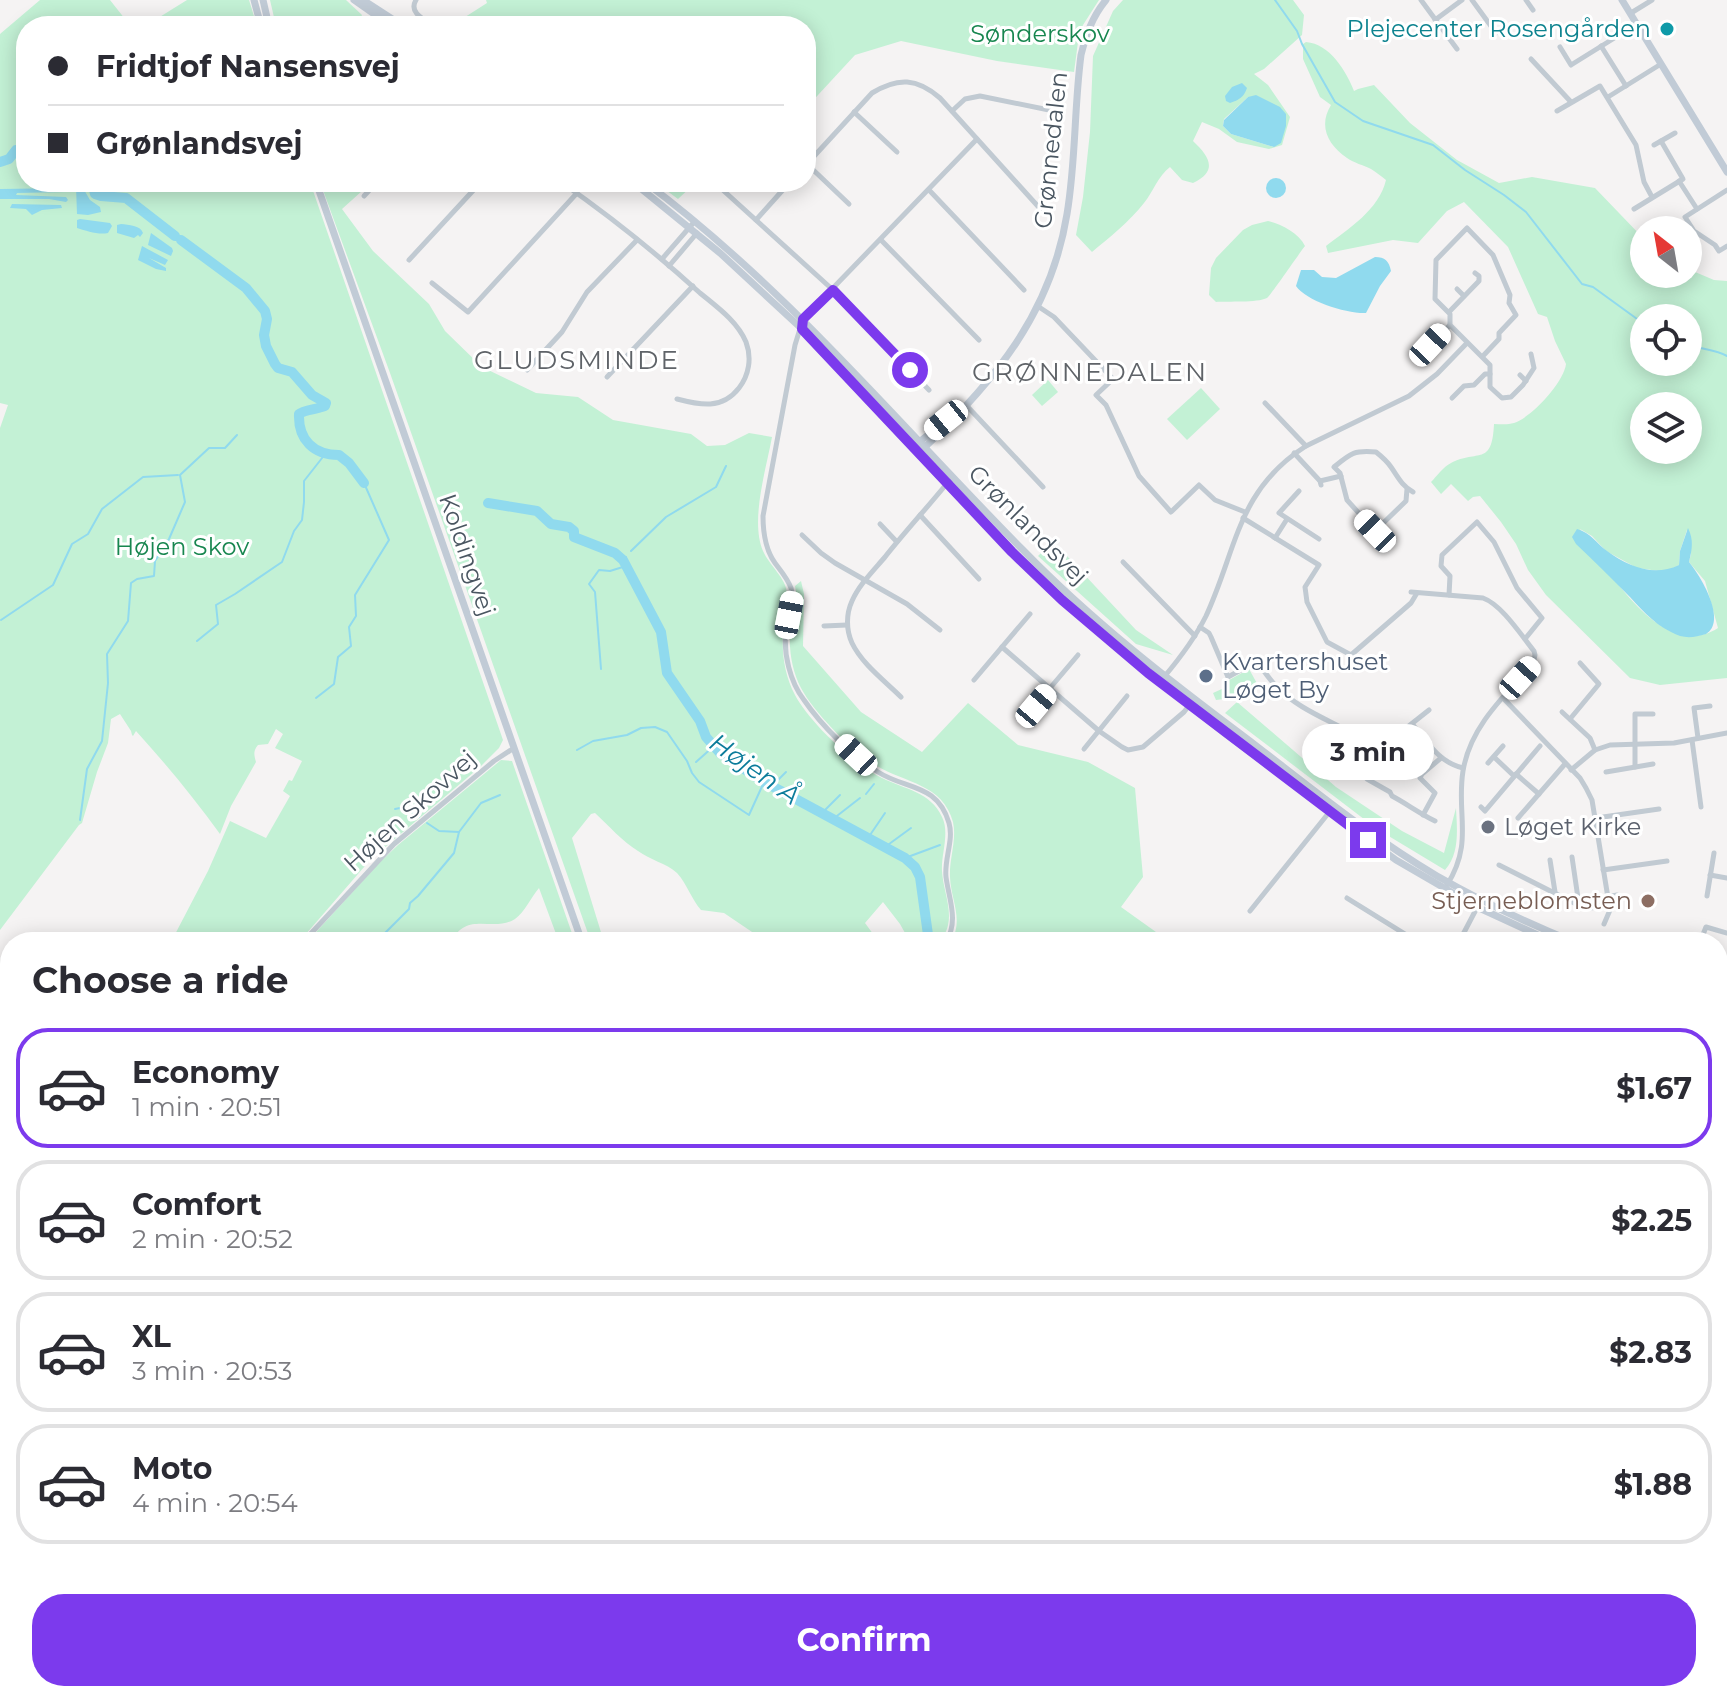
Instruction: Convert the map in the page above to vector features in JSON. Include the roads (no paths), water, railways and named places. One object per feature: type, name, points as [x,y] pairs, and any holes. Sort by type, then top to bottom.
[{"type":"street","points":[[354,0],[377,16]]},
{"type":"street","points":[[363,0],[388,16]]},
{"type":"street","name":"Grønnedalen","points":[[920,447],[984,387],[1009,356],[1039,307],[1056,264],[1067,215],[1085,36],[1106,0]]},
{"type":"street","points":[[1421,0],[1457,49]]},
{"type":"street","points":[[1435,20],[1462,0]]},
{"type":"street","points":[[1472,0],[1496,33]]},
{"type":"street","points":[[1526,0],[1533,10]]},
{"type":"street","points":[[1622,0],[1727,172]]},
{"type":"street","points":[[1631,13],[1652,0]]},
{"type":"street","points":[[1560,47],[1571,65],[1616,37]]},
{"type":"street","points":[[1601,46],[1626,86]]},
{"type":"street","points":[[1531,59],[1554,78],[1571,102]]},
{"type":"street","points":[[1608,97],[1661,64]]},
{"type":"street","points":[[816,153],[872,93],[895,82],[920,84],[930,89],[952,111],[1044,213]]},
{"type":"street","points":[[1557,111],[1600,86],[1636,145],[1644,182],[1652,197]]},
{"type":"street","points":[[952,111],[972,96],[1049,110]]},
{"type":"street","points":[[854,112],[897,152]]},
{"type":"street","points":[[1654,145],[1675,133]]},
{"type":"street","points":[[950,932],[953,909],[945,871],[951,827],[942,807],[926,791],[877,772],[831,732],[802,699],[791,673],[786,647],[791,589],[769,552],[763,516],[795,345],[803,319],[977,139]]},
{"type":"street","points":[[1634,209],[1683,179],[1661,141]]},
{"type":"street","points":[[1719,158],[1727,153]]},
{"type":"street","points":[[816,173],[849,204]]},
{"type":"street","points":[[1679,181],[1697,209]]},
{"type":"street","points":[[929,190],[1024,290]]},
{"type":"street","points":[[1727,190],[1685,217],[1694,231],[1719,251],[1727,246]]},
{"type":"street","name":"Koldingvej","points":[[319,192],[578,932]]},
{"type":"street","points":[[364,196],[368,192]]},
{"type":"street","points":[[409,260],[472,192]]},
{"type":"street","name":"Grønlandsvej","points":[[647,192],[696,227],[920,447]]},
{"type":"street","name":"Grønlandsvej","points":[[656,192],[803,319],[1012,552],[1116,647],[1396,860],[1534,932]]},
{"type":"street","points":[[725,192],[833,290],[929,390]]},
{"type":"street","points":[[756,220],[781,192]]},
{"type":"street","points":[[432,283],[468,312],[577,193],[662,259],[742,334],[749,354],[749,367],[738,389],[716,403],[701,405],[677,399]]},
{"type":"street","points":[[662,259],[696,227]]},
{"type":"street","points":[[669,266],[696,227]]},
{"type":"street","points":[[1482,357],[1516,315],[1493,255],[1467,228],[1436,260],[1435,299],[1449,312],[1450,325],[1467,343],[1490,365],[1490,387],[1502,398],[1511,397],[1526,381],[1534,368],[1531,354]]},
{"type":"street","points":[[527,370],[562,332],[587,292],[637,240]]},
{"type":"street","points":[[881,240],[979,340]]},
{"type":"street","points":[[1449,312],[1479,281],[1475,273]]},
{"type":"street","points":[[607,377],[693,286]]},
{"type":"street","points":[[1457,289],[1464,296]]},
{"type":"street","points":[[1039,307],[1054,317],[1113,379],[1096,395],[1106,405],[1143,483],[1171,512],[1199,485],[1215,500],[1244,515],[1319,565],[1305,587],[1307,602],[1327,642],[1351,655],[1411,603],[1414,592],[1490,601],[1534,651],[1534,660],[1475,735],[1468,751],[1461,782],[1463,844],[1447,886]]},
{"type":"street","points":[[1417,359],[1450,325]]},
{"type":"street","points":[[1162,679],[1200,627],[1244,515],[1263,483],[1294,453],[1409,396],[1437,374],[1467,343]]},
{"type":"street","points":[[1452,398],[1464,386],[1474,385],[1485,374],[1490,374]]},
{"type":"street","points":[[1520,375],[1526,381]]},
{"type":"street","points":[[1265,403],[1306,446]]},
{"type":"street","points":[[965,406],[1043,487]]},
{"type":"street","points":[[1360,450],[1376,452],[1410,491],[1406,501],[1375,531],[1347,500],[1341,476],[1334,467],[1350,453],[1360,450]]},
{"type":"street","points":[[1294,453],[1320,483],[1341,476]]},
{"type":"street","points":[[901,697],[858,653],[847,625],[848,613],[852,600],[865,581],[950,481]]},
{"type":"street","points":[[1299,491],[1279,513],[1319,539]]},
{"type":"street","points":[[920,515],[979,579]]},
{"type":"street","points":[[1275,538],[1287,519]]},
{"type":"street","points":[[1449,595],[1450,576],[1441,566],[1442,555],[1477,522],[1494,542],[1517,588],[1542,618],[1525,639]]},
{"type":"street","points":[[880,524],[897,542]]},
{"type":"street","points":[[802,535],[828,559],[907,604],[940,630]]},
{"type":"street","points":[[1123,562],[1195,636]]},
{"type":"street","points":[[974,680],[1030,614]]},
{"type":"street","points":[[824,626],[847,625]]},
{"type":"street","points":[[1200,627],[1209,633],[1228,677],[1257,661],[1274,684],[1291,699],[1348,731]]},
{"type":"street","points":[[1002,647],[1099,731],[1122,747],[1143,747],[1192,702]]},
{"type":"street","points":[[1023,720],[1078,655]]},
{"type":"street","points":[[1570,719],[1599,684],[1580,663]]},
{"type":"street","points":[[1084,749],[1127,696]]},
{"type":"street","points":[[1503,698],[1571,770],[1592,800],[1610,910],[1604,924]]},
{"type":"street","points":[[1701,807],[1694,708],[1710,706]]},
{"type":"street","points":[[1429,710],[1386,744],[1367,779],[1435,821]]},
{"type":"street","points":[[1562,712],[1590,738],[1595,750]]},
{"type":"street","points":[[1635,767],[1635,714],[1653,714]]},
{"type":"street","points":[[1412,724],[1441,758],[1463,768]]},
{"type":"street","points":[[1571,770],[1595,750],[1610,745],[1663,744],[1727,733]]},
{"type":"street","points":[[1488,763],[1503,746]]},
{"type":"street","points":[[1481,807],[1485,811],[1540,746]]},
{"type":"street","name":"Højen Skovvej","points":[[312,932],[394,844],[514,748]]},
{"type":"street","points":[[1494,757],[1539,794]]},
{"type":"street","points":[[1423,815],[1435,793],[1420,778],[1441,758]]},
{"type":"street","points":[[1518,818],[1565,764]]},
{"type":"street","points":[[1606,772],[1653,764]]},
{"type":"street","points":[[1250,911],[1332,809]]},
{"type":"street","points":[[1596,818],[1659,809]]},
{"type":"street","points":[[1707,896],[1714,853]]},
{"type":"street","points":[[1572,857],[1580,906]]},
{"type":"street","points":[[1550,860],[1555,893]]},
{"type":"street","points":[[1603,870],[1667,861]]},
{"type":"street","points":[[1499,865],[1588,909],[1617,895]]},
{"type":"street","points":[[1710,875],[1727,878]]},
{"type":"street","points":[[1347,898],[1402,932]]},
{"type":"street","points":[[1464,932],[1479,903]]},
{"type":"street","name":"Grønlandsvej","points":[[1479,903],[1550,932]]},
{"type":"street","points":[[1704,932],[1706,927],[1724,932]]},
{"type":"water","points":[[1242,83],[1247,88],[1243,96],[1230,103],[1226,101],[1225,96],[1232,87]]},
{"type":"water","points":[[1256,95],[1280,107],[1286,114],[1281,143],[1274,147],[1231,134],[1223,126],[1224,120],[1248,97]]},
{"type":"water","points":[[1276,178],[1283,181],[1286,188],[1283,195],[1276,198],[1269,195],[1266,188],[1269,181]]},
{"type":"water","points":[[0,189],[67,192],[16,195],[66,197],[68,200],[0,199]]},
{"type":"water","points":[[76,192],[85,192],[101,212],[88,215],[77,214]]},
{"type":"water","points":[[12,204],[61,205],[62,208],[42,210],[32,215],[26,209],[10,208]]},
{"type":"water","points":[[77,220],[110,223],[112,226],[108,233],[92,232],[77,228]]},
{"type":"water","points":[[117,225],[137,227],[143,233],[134,238],[117,233]]},
{"type":"water","points":[[151,233],[172,248],[171,256],[148,245]]},
{"type":"water","points":[[142,246],[168,260],[165,265],[149,258],[166,271],[138,260]]},
{"type":"water","points":[[1375,257],[1386,260],[1391,271],[1366,313],[1328,306],[1308,297],[1296,286],[1301,270],[1314,270],[1322,277],[1336,278]]},
{"type":"water","points":[[1688,528],[1692,545],[1689,562],[1701,579],[1714,610],[1712,628],[1706,634],[1692,637],[1675,634],[1652,619],[1572,537],[1577,529],[1624,562],[1660,570],[1679,565]]},
{"type":"waterway","points":[[1275,0],[1297,31],[1335,102],[1363,121],[1433,145],[1504,195],[1526,212],[1582,284],[1593,287],[1630,314]]},
{"type":"waterway","name":"Højen Å","points":[[0,162],[9,159],[16,150]]},
{"type":"waterway","name":"Højen Å","points":[[94,192],[101,196],[126,198],[175,236]]},
{"type":"waterway","name":"Højen Å","points":[[181,240],[246,288],[265,311],[266,346],[275,364],[292,372],[312,395],[326,403],[325,406],[299,414],[305,438],[315,449],[339,455],[364,483]]},
{"type":"waterway","points":[[1702,348],[1727,356]]},
{"type":"waterway","points":[[80,820],[87,769],[102,741],[108,683],[107,654],[128,621],[131,583],[154,576],[155,561],[169,539],[185,502],[180,475],[209,448],[225,448],[237,435]]},
{"type":"waterway","points":[[197,641],[218,624],[216,605],[282,562],[294,531],[302,520],[304,481],[326,453]]},
{"type":"waterway","points":[[631,551],[666,517],[716,487],[726,466]]},
{"type":"waterway","points":[[1,620],[53,585],[72,544],[88,534],[102,509],[143,477],[178,475]]},
{"type":"waterway","points":[[316,698],[334,684],[338,657],[351,646],[349,627],[356,616],[355,595],[389,540],[364,483]]},
{"type":"waterway","name":"Højen Å","points":[[488,503],[537,511],[551,524],[569,527],[574,531],[574,537],[615,553],[623,560],[661,632],[667,673],[700,721],[706,737],[720,753],[764,782],[905,858],[920,877],[928,932]]},
{"type":"waterway","name":"Højen Å","points":[[623,560],[626,557]]},
{"type":"waterway","points":[[601,669],[595,592],[589,584],[599,570],[610,571],[626,566]]},
{"type":"waterway","points":[[577,750],[593,741],[655,727],[667,732],[699,782],[749,815],[764,782]]},
{"type":"waterway","points":[[696,762],[714,746]]},
{"type":"waterway","points":[[772,786],[786,772]]},
{"type":"waterway","points":[[866,794],[874,784]]},
{"type":"waterway","points":[[386,932],[409,909],[410,903],[454,853],[459,832],[481,803],[500,795]]},
{"type":"waterway","points":[[822,813],[840,795]]},
{"type":"waterway","points":[[833,819],[860,798]]},
{"type":"waterway","points":[[395,809],[405,807],[419,817]]},
{"type":"waterway","points":[[868,838],[885,813]]},
{"type":"waterway","points":[[427,823],[439,831],[459,832]]},
{"type":"waterway","points":[[885,847],[911,828]]},
{"type":"waterway","points":[[905,858],[940,845]]},
{"type":"place","name":"Plejecenter Rosengården","points":[[1667,29]]},
{"type":"place","name":"Kvartershuset Løget By","points":[[1206,676]]},
{"type":"place","name":"Løget Kirke","points":[[1488,827]]},
{"type":"place","name":"Stjerneblomsten","points":[[1648,901]]},
{"type":"district","name":"GLUDSMINDE","points":[[577,360]]},
{"type":"district","name":"GRØNNEDALEN","points":[[1090,372]]},
{"type":"park label","name":"Sønderskov","points":[[1040,34]]},
{"type":"park label","name":"Højen Skov","points":[[182,547]]}]
